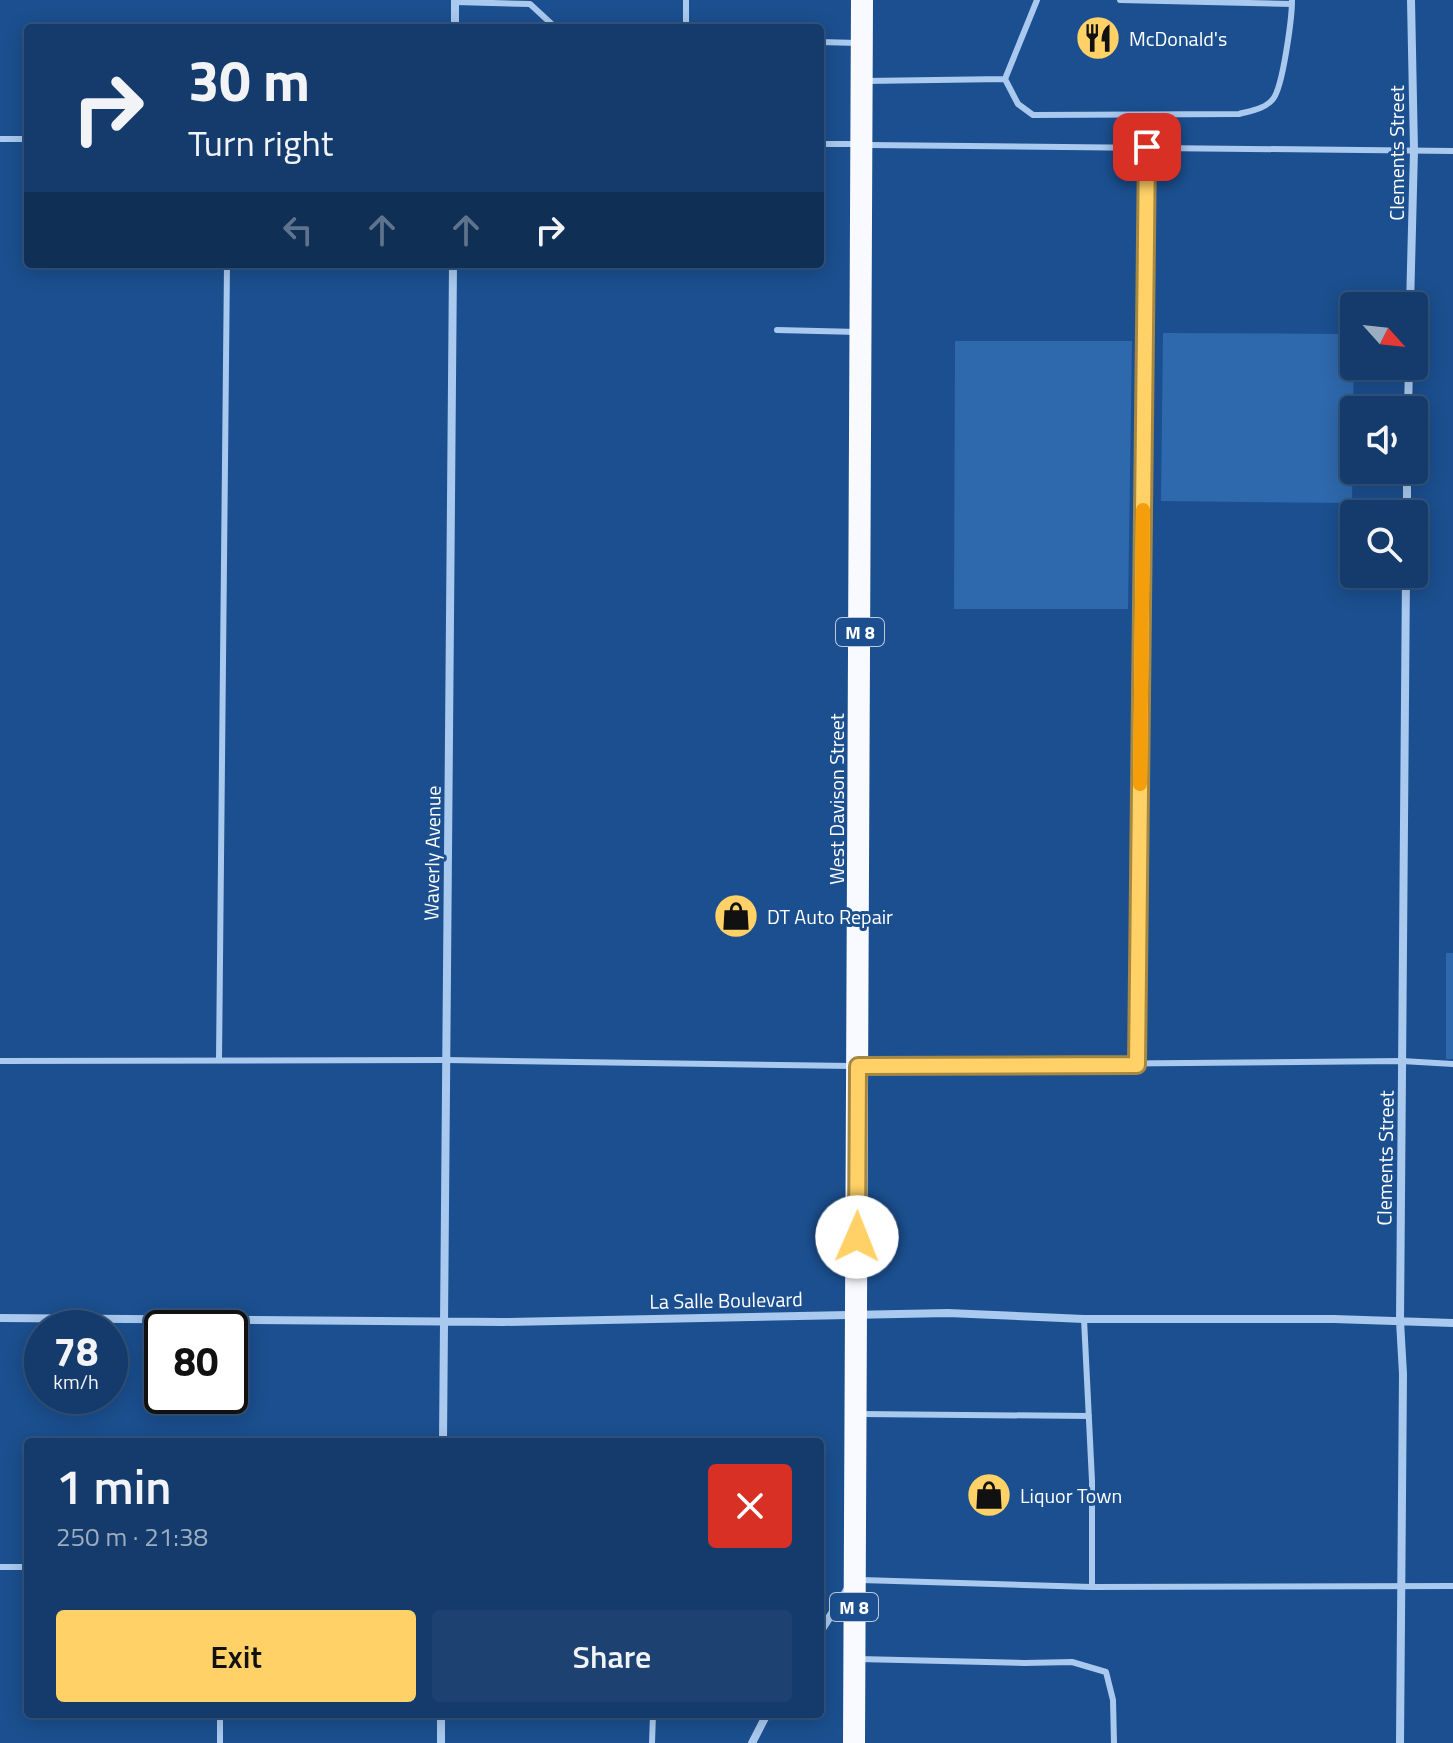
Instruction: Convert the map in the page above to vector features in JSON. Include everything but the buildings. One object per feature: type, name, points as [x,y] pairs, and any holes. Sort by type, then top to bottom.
[{"type":"highway","name":"West Davison Street","points":[[854,1743],[862,0]]},
{"type":"street","name":"Clements Street","points":[[1410,292],[1414,150],[1411,0]]},
{"type":"street","points":[[455,1],[455,24]]},
{"type":"street","name":"Waverly Avenue","points":[[443,1438],[453,268]]},
{"type":"street","name":"Clements Street","points":[[1400,1743],[1406,588]]},
{"type":"street","name":"La Salle Boulevard","points":[[0,1318],[444,1322],[948,1313],[1084,1319],[1453,1323]]},
{"type":"street","points":[[824,1626],[854,1580]]},
{"type":"street","points":[[441,1718],[441,1743]]},
{"type":"street","points":[[752,1743],[765,1718]]},
{"type":"lane","points":[[686,0],[686,24]]},
{"type":"lane","points":[[1037,0],[1005,79],[1018,104],[1033,115],[1239,114],[1261,108],[1274,98],[1283,72],[1292,2],[1120,0]]},
{"type":"lane","points":[[455,1],[530,4],[552,24]]},
{"type":"lane","points":[[824,42],[862,43]]},
{"type":"lane","points":[[862,81],[1005,79]]},
{"type":"lane","points":[[0,139],[24,139]]},
{"type":"lane","points":[[824,144],[1453,151]]},
{"type":"lane","points":[[1137,1065],[1147,147]]},
{"type":"lane","points":[[219,1060],[227,268]]},
{"type":"lane","points":[[777,330],[862,332]]},
{"type":"lane","points":[[0,1061],[446,1060],[858,1066],[1402,1061],[1453,1064]]},
{"type":"lane","points":[[1084,1319],[1092,1587]]},
{"type":"lane","points":[[855,1414],[1089,1416]]},
{"type":"lane","points":[[0,1567],[24,1567]]},
{"type":"lane","points":[[854,1580],[1092,1587],[1453,1586]]},
{"type":"lane","points":[[854,1659],[1072,1662],[1106,1672],[1113,1700],[1114,1743]]},
{"type":"lane","points":[[220,1718],[220,1743]]},
{"type":"lane","points":[[652,1743],[653,1718]]},
{"type":"shaded area","points":[[1163,333],[1340,334],[1340,380],[1353,380],[1353,396],[1340,396],[1340,484],[1352,484],[1352,500],[1340,500],[1340,503],[1161,501]]},
{"type":"shaded area","points":[[955,341],[1132,341],[1128,609],[954,609]]},
{"type":"shaded area","points":[[1446,953],[1453,953],[1453,1059],[1446,1059]]},
{"type":"slow traffic","points":[[1140,784],[1143,510]]},
{"type":"place","name":"McDonald's","points":[[1098,38]]},
{"type":"place","name":"DT Auto Repair","points":[[736,916]]},
{"type":"place","name":"Liquor Town","points":[[989,1495]]},
{"type":"route","points":[[857,1237],[858,1066],[1137,1065],[1147,147]]}]
